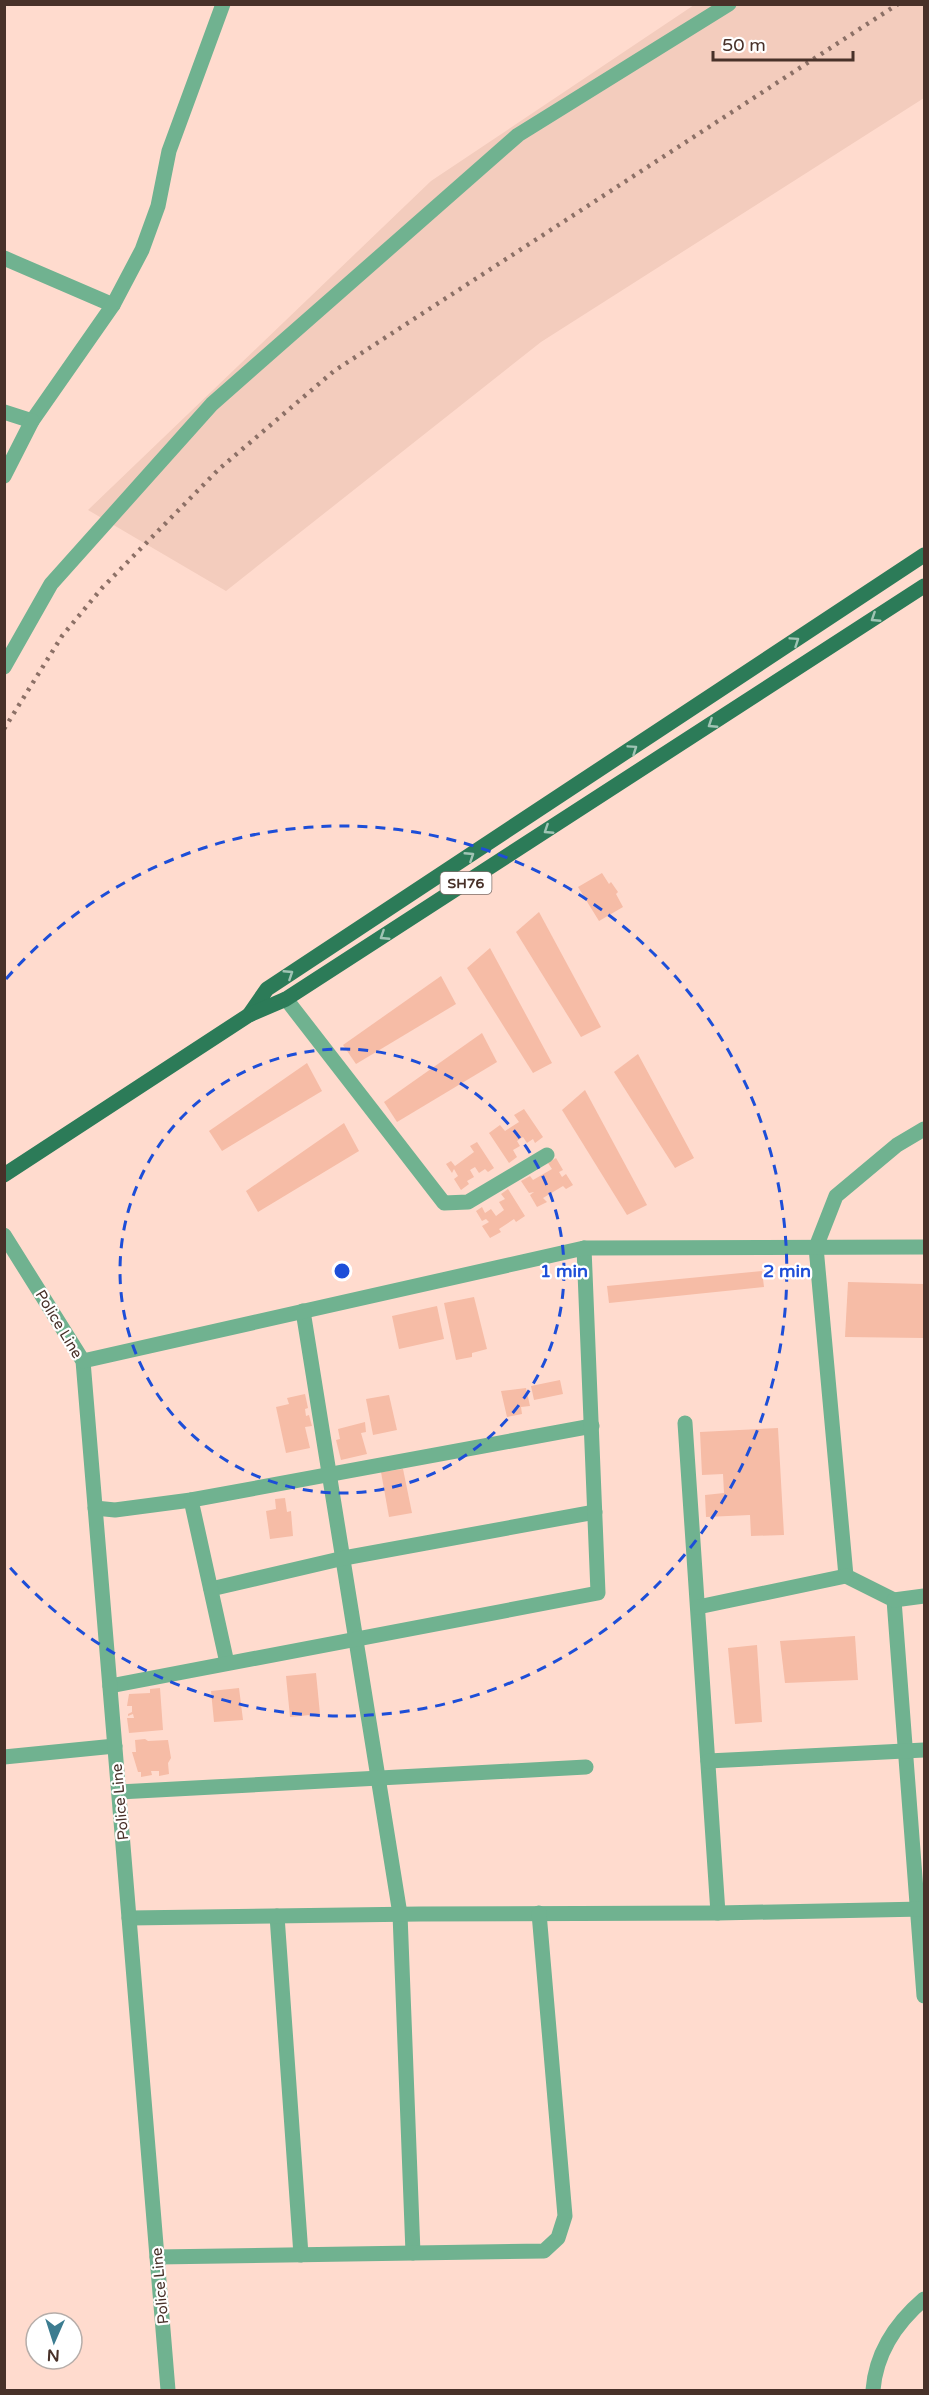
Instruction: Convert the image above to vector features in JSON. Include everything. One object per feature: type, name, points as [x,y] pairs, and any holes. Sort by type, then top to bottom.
[{"type":"main road","name":"SH76","points":[[249,1015],[267,989],[924,555]]},
{"type":"main road","name":"SH76","points":[[4,1175],[249,1015],[286,999],[924,586]]},
{"type":"street","points":[[4,477],[32,422],[113,305],[142,250],[158,206],[169,151],[223,4]]},
{"type":"street","points":[[4,667],[51,584],[212,404],[518,135],[729,4]]},
{"type":"street","points":[[4,258],[113,305]]},
{"type":"street","points":[[4,412],[32,422]]},
{"type":"street","points":[[286,999],[444,1203],[468,1202],[547,1155]]},
{"type":"street","points":[[846,1576],[816,1247],[836,1196],[897,1145],[924,1129]]},
{"type":"street","name":"Police Line","points":[[4,1235],[83,1361],[168,2391]]},
{"type":"street","points":[[83,1361],[584,1248],[924,1247]]},
{"type":"street","points":[[110,1686],[598,1593],[584,1248]]},
{"type":"street","points":[[303,1311],[400,1914],[413,2253]]},
{"type":"street","points":[[685,1423],[718,1913]]},
{"type":"street","points":[[95,1508],[115,1510],[191,1500],[592,1426]]},
{"type":"street","points":[[191,1500],[227,1663]]},
{"type":"street","points":[[211,1588],[344,1558],[595,1512]]},
{"type":"street","points":[[698,1607],[846,1576],[894,1600],[924,1596]]},
{"type":"street","points":[[894,1600],[921,1909],[924,1996]]},
{"type":"street","points":[[4,1757],[115,1746]]},
{"type":"street","points":[[708,1761],[924,1750]]},
{"type":"street","points":[[119,1792],[586,1767]]},
{"type":"street","points":[[129,1918],[921,1909]]},
{"type":"street","points":[[157,2257],[544,2251],[558,2238],[565,2216],[538,1913]]},
{"type":"street","points":[[277,1916],[301,2255]]},
{"type":"street","points":[[873,2391],[875,2370],[884,2347],[914,2308],[924,2299]]},
{"type":"shaded area","points":[[694,5],[924,5],[924,98],[541,342],[226,591],[88,510],[431,181]]},
{"type":"building","points":[[602,873],[618,892],[616,894],[623,907],[599,921],[578,887]]},
{"type":"building","points":[[539,912],[601,1027],[581,1037],[516,932]]},
{"type":"building","points":[[490,948],[552,1063],[533,1073],[467,968]]},
{"type":"building","points":[[441,976],[456,1004],[356,1064],[343,1045]]},
{"type":"building","points":[[482,1033],[497,1062],[397,1122],[384,1102]]},
{"type":"building","points":[[638,1054],[694,1158],[675,1168],[614,1072]]},
{"type":"building","points":[[307,1063],[322,1091],[222,1151],[209,1131]]},
{"type":"building","points":[[585,1090],[647,1205],[627,1215],[562,1110]]},
{"type":"building","points":[[524,1109],[543,1137],[535,1143],[533,1139],[527,1143],[523,1137],[517,1141],[520,1146],[513,1150],[517,1157],[509,1163],[489,1133],[500,1125],[505,1131],[519,1122],[514,1115]]},
{"type":"building","points":[[344,1123],[359,1151],[258,1212],[246,1191]]},
{"type":"building","points":[[477,1142],[494,1168],[488,1172],[485,1169],[479,1173],[475,1167],[470,1170],[474,1177],[467,1181],[469,1184],[461,1190],[454,1179],[458,1176],[454,1169],[452,1173],[446,1164],[451,1161],[455,1166],[474,1152],[470,1146]]},
{"type":"building","points":[[556,1158],[563,1170],[559,1172],[562,1177],[566,1174],[573,1185],[566,1189],[563,1186],[543,1198],[547,1202],[537,1207],[530,1195],[534,1192],[529,1193],[521,1181],[530,1176],[533,1180],[552,1169],[548,1163]]},
{"type":"building","points":[[508,1189],[525,1216],[516,1222],[514,1219],[499,1229],[501,1232],[490,1238],[482,1226],[489,1222],[486,1219],[482,1221],[476,1211],[482,1207],[485,1213],[491,1209],[496,1216],[504,1210],[499,1202],[505,1199],[501,1194]]},
{"type":"building","points":[[762,1271],[764,1287],[609,1303],[607,1286]]},
{"type":"building","points":[[848,1282],[924,1284],[924,1338],[845,1337]]},
{"type":"building","points":[[474,1297],[487,1349],[472,1353],[472,1357],[456,1360],[444,1303]]},
{"type":"building","points":[[437,1306],[444,1339],[399,1349],[392,1316]]},
{"type":"building","points":[[560,1380],[563,1394],[534,1400],[531,1386]]},
{"type":"building","points":[[526,1388],[530,1406],[521,1407],[522,1414],[507,1417],[501,1391]]},
{"type":"building","points":[[305,1394],[308,1408],[305,1409],[306,1416],[309,1415],[312,1426],[305,1427],[310,1448],[286,1453],[276,1407],[289,1404],[287,1398]]},
{"type":"building","points":[[389,1395],[397,1430],[373,1435],[366,1399]]},
{"type":"building","points":[[365,1422],[366,1432],[361,1433],[367,1454],[341,1460],[336,1440],[340,1439],[338,1429]]},
{"type":"building","points":[[778,1428],[784,1535],[751,1536],[750,1515],[706,1517],[705,1495],[724,1493],[723,1474],[702,1475],[700,1432]]},
{"type":"building","points":[[403,1469],[412,1513],[389,1517],[381,1472]]},
{"type":"building","points":[[285,1498],[287,1512],[291,1511],[293,1536],[270,1539],[266,1511],[276,1509],[275,1499]]},
{"type":"building","points":[[855,1636],[858,1680],[785,1683],[780,1641]]},
{"type":"building","points":[[757,1645],[762,1722],[735,1724],[728,1648]]},
{"type":"building","points":[[316,1673],[320,1714],[290,1717],[286,1676]]},
{"type":"building","points":[[160,1688],[163,1730],[129,1733],[127,1718],[134,1718],[133,1714],[128,1716],[132,1712],[132,1706],[127,1706],[129,1694],[150,1693],[150,1689]]},
{"type":"building","points":[[239,1688],[243,1720],[214,1722],[211,1691]]},
{"type":"building","points":[[135,1740],[148,1741],[168,1740],[171,1758],[168,1763],[169,1774],[159,1776],[159,1771],[151,1771],[152,1775],[141,1777],[132,1752],[136,1752]]},
{"type":"railway","points":[[4,729],[62,636],[102,588],[219,469],[334,371],[898,4]]}]
